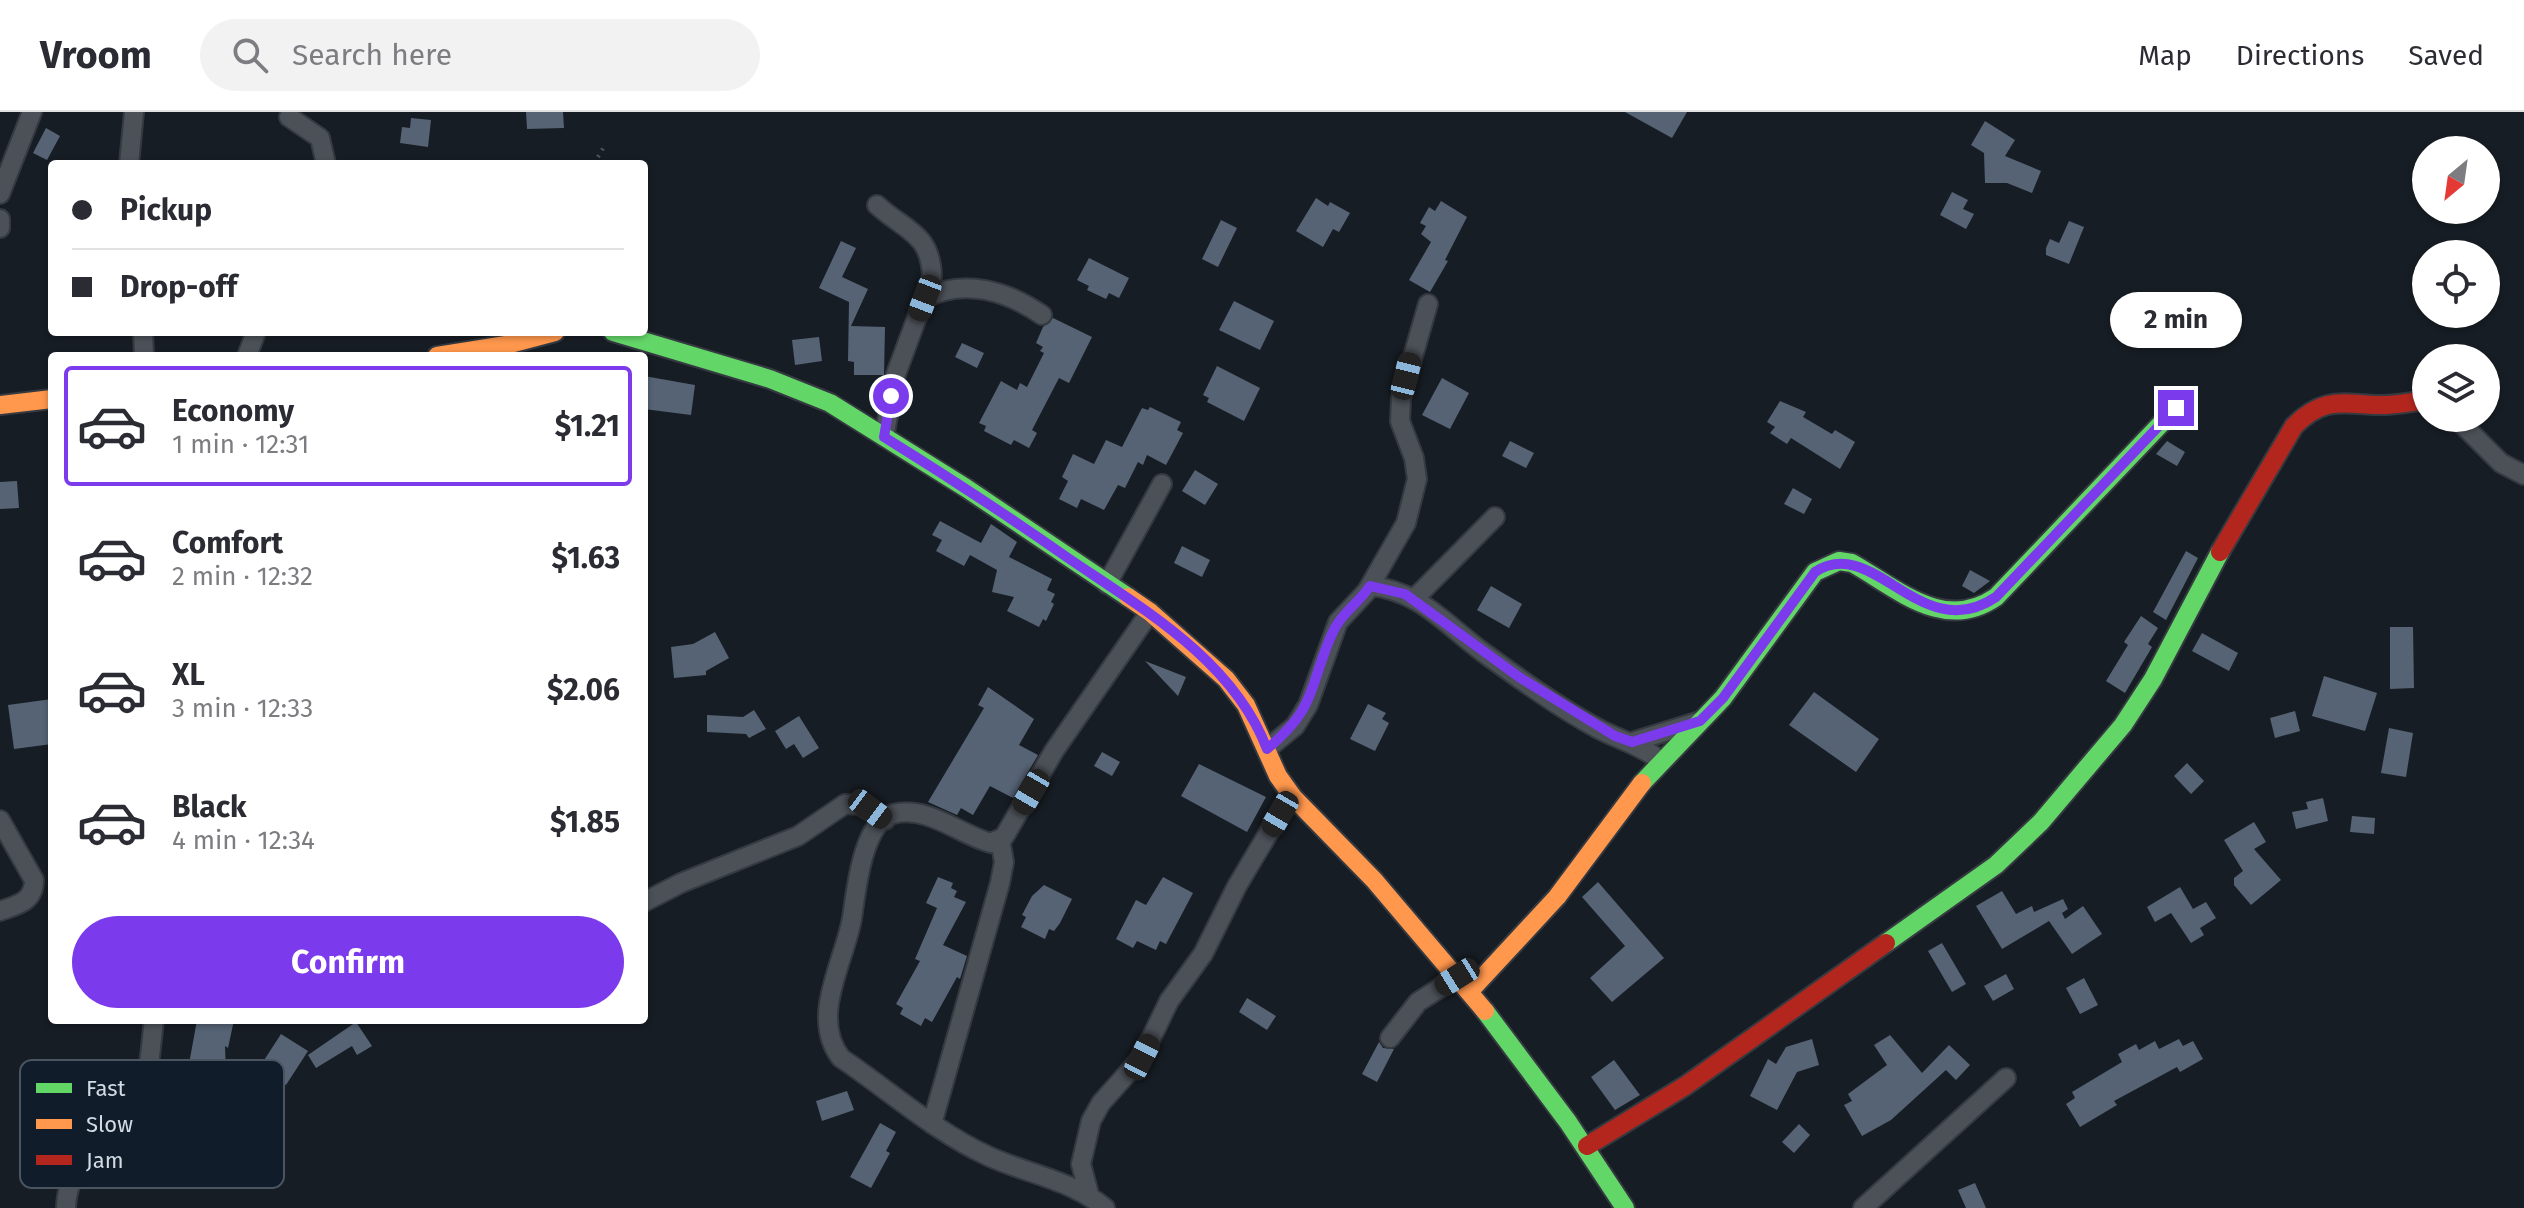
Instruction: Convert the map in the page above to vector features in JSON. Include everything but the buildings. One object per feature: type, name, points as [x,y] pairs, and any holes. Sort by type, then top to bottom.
[{"type":"street","points":[[0,194],[32,112]]},
{"type":"street","points":[[129,160],[134,112]]},
{"type":"street","points":[[289,117],[320,138],[325,160]]},
{"type":"street","points":[[877,205],[927,246],[932,277],[896,374],[884,437]]},
{"type":"street","points":[[0,219],[0,228]]},
{"type":"street","points":[[925,298],[952,289],[997,291],[1042,315]]},
{"type":"street","points":[[1267,749],[1295,726],[1308,705],[1338,622],[1370,586],[1406,523],[1415,498],[1417,479],[1414,458],[1400,421],[1401,398],[1428,304]]},
{"type":"street","points":[[462,352],[540,336]]},
{"type":"street","points":[[626,336],[801,390],[884,437],[1150,612],[1218,673],[1243,701],[1291,795],[1362,867],[1463,984],[1587,1146],[1625,1208]]},
{"type":"street","points":[[0,405],[48,399]]},
{"type":"street","points":[[1587,1146],[1685,1086],[1996,865],[2041,822],[2123,725],[2153,679],[2240,513],[2276,453],[2309,411],[2350,401],[2376,405],[2412,401]]},
{"type":"street","points":[[1390,1038],[1418,1002],[1463,984],[1557,897],[1661,761],[1723,698],[1815,572],[1826,564],[1852,563],[1933,607],[1965,613],[1978,609],[1996,597],[2176,408]]},
{"type":"street","points":[[2470,432],[2501,463],[2524,475]]},
{"type":"street","points":[[1107,584],[1162,484]]},
{"type":"street","points":[[1414,599],[1495,517]]},
{"type":"street","points":[[1370,586],[1388,588],[1414,599],[1555,701],[1596,727],[1632,742],[1661,761]]},
{"type":"street","points":[[1105,1208],[1089,1194],[989,1157],[932,1124],[841,1058],[833,1049],[829,1031],[831,991],[852,919],[857,874],[885,820],[896,814],[931,817],[980,840],[991,843],[1000,839],[1054,751],[1150,612]]},
{"type":"street","points":[[1632,742],[1700,721]]},
{"type":"street","points":[[1089,1194],[1081,1164],[1091,1121],[1101,1103],[1142,1057],[1169,1001],[1203,954],[1237,886],[1291,795]]},
{"type":"street","points":[[648,900],[681,883],[798,836],[845,804],[860,805],[885,820]]},
{"type":"street","points":[[0,820],[34,880],[31,895],[25,902],[0,911]]},
{"type":"street","points":[[932,1124],[1000,883],[1004,862],[1000,839]]},
{"type":"street","points":[[148,1060],[153,1024]]},
{"type":"street","points":[[1863,1208],[2006,1078]]},
{"type":"street","points":[[66,1208],[68,1188]]},
{"type":"path","points":[[596,160],[605,145]]},
{"type":"traffic: fast","points":[[626,336],[770,379],[830,403],[966,488],[1128,597]]},
{"type":"traffic: fast","points":[[1642,783],[1723,698],[1815,572],[1839,561],[1852,563],[1922,603],[1958,611],[1977,607],[1996,597],[2176,408]]},
{"type":"traffic: fast","points":[[1886,943],[1996,865],[2041,822],[2123,725],[2153,679],[2220,552]]},
{"type":"traffic: fast","points":[[1485,1011],[1568,1122],[1625,1208]]},
{"type":"traffic: slow","points":[[462,352],[540,336]]},
{"type":"traffic: slow","points":[[0,405],[48,399]]},
{"type":"traffic: slow","points":[[1128,597],[1150,612],[1226,679],[1246,705],[1278,776],[1293,797],[1374,880],[1485,1011]]},
{"type":"traffic: slow","points":[[1470,991],[1557,897],[1642,783]]},
{"type":"traffic: jam","points":[[2220,552],[2294,426],[2304,417],[2332,404],[2388,405],[2412,402]]},
{"type":"traffic: jam","points":[[1587,1146],[1685,1086],[1886,943]]},
{"type":"route","points":[[891,396],[884,437],[966,488],[1150,612],[1218,673],[1243,701],[1258,725],[1267,749],[1295,726],[1308,705],[1338,622],[1370,586],[1405,594],[1433,611],[1481,651],[1596,727],[1615,736],[1632,742],[1671,727],[1700,721],[1723,698],[1815,572],[1826,564],[1839,561],[1852,563],[1933,607],[1965,613],[1978,609],[1996,597],[2176,408]]}]
